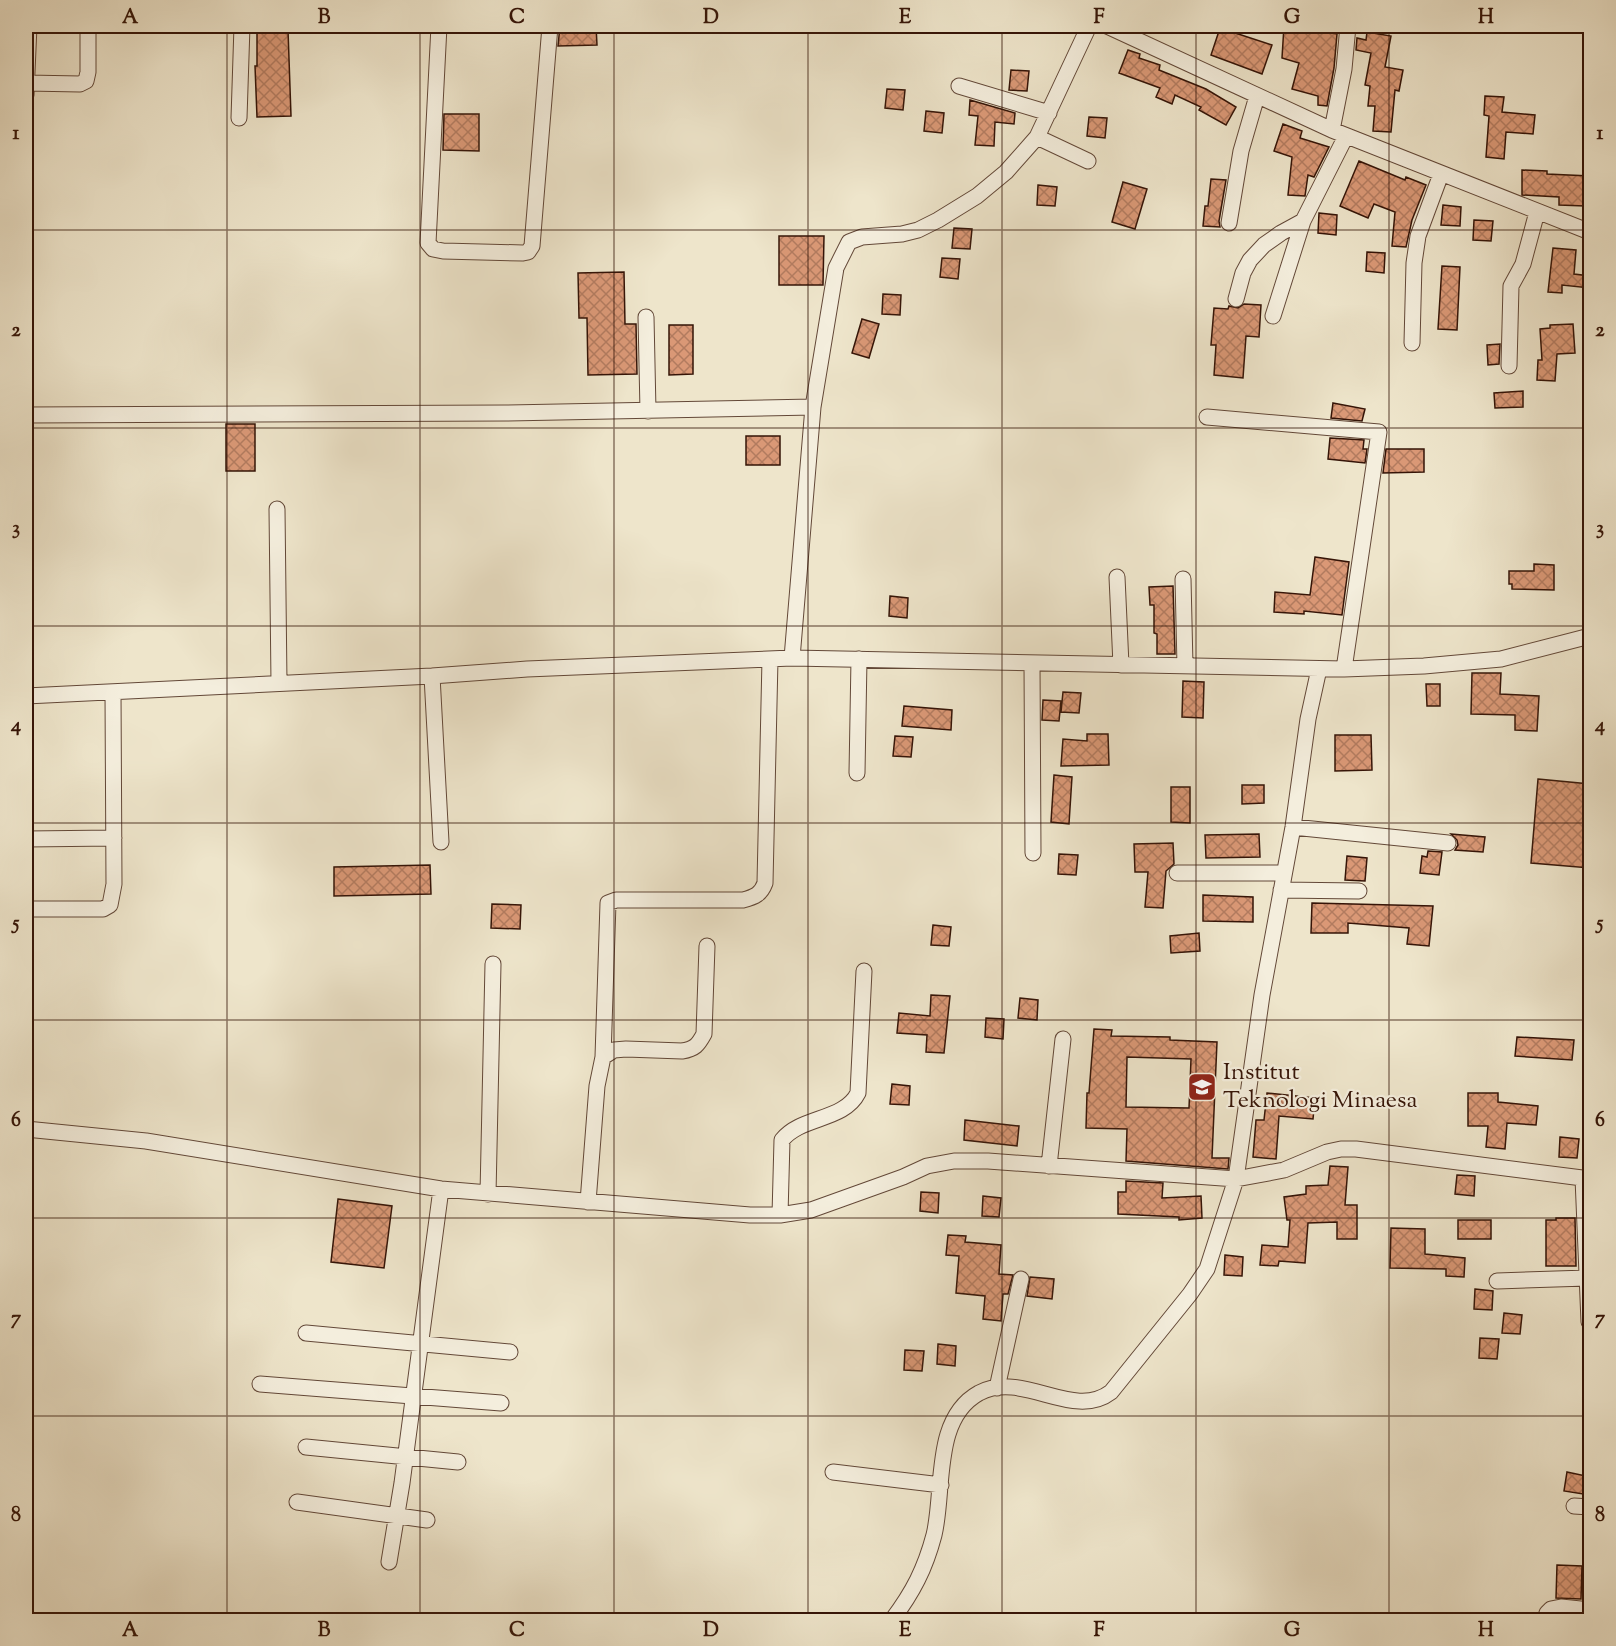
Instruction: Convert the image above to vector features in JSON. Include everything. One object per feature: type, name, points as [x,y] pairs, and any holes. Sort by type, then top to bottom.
[{"type":"street","points":[[29,26],[26,88],[80,84],[86,81],[88,26]]},
{"type":"street","points":[[239,118],[243,26]]},
{"type":"street","points":[[439,26],[428,243],[433,249],[523,253],[528,252],[532,246],[550,26]]},
{"type":"street","points":[[792,658],[813,407],[836,268],[849,242],[862,237],[902,234],[918,230],[977,196],[1006,172],[1037,137],[1089,26]]},
{"type":"street","points":[[1107,26],[1339,133],[1590,232]]},
{"type":"street","points":[[1273,316],[1303,221],[1339,133],[1348,26]]},
{"type":"street","points":[[959,86],[1049,113]]},
{"type":"street","points":[[1229,223],[1241,151],[1257,96]]},
{"type":"street","points":[[1037,137],[1088,161]]},
{"type":"street","points":[[1412,343],[1414,263],[1418,236],[1441,174]]},
{"type":"street","points":[[1509,366],[1511,286],[1523,264],[1537,212]]},
{"type":"street","points":[[1236,299],[1243,273],[1250,260],[1264,245],[1303,221]]},
{"type":"street","points":[[646,317],[648,411]]},
{"type":"street","points":[[26,415],[506,413],[813,407]]},
{"type":"street","points":[[1207,417],[1379,432],[1344,669]]},
{"type":"street","points":[[277,509],[279,683]]},
{"type":"street","points":[[1117,577],[1121,665]]},
{"type":"street","points":[[1183,579],[1185,666]]},
{"type":"street","points":[[26,696],[432,676],[527,669],[792,658],[1319,669],[1424,666],[1501,659],[1590,636]]},
{"type":"street","points":[[588,1202],[597,1086],[603,1057],[608,903],[616,900],[743,900],[753,898],[762,891],[765,883],[770,659]]},
{"type":"street","points":[[857,773],[859,659]]},
{"type":"street","points":[[1032,663],[1033,852]]},
{"type":"street","points":[[892,1620],[912,1594],[925,1566],[934,1532],[951,1422],[964,1403],[981,1392],[997,1388],[1027,1388],[1083,1402],[1102,1399],[1111,1392],[1190,1294],[1207,1269],[1236,1179],[1262,995],[1293,827],[1308,719],[1319,669]]},
{"type":"street","points":[[432,676],[441,842]]},
{"type":"street","points":[[26,909],[103,909],[110,905],[114,884],[113,692]]},
{"type":"street","points":[[1293,827],[1448,843]]},
{"type":"street","points":[[26,839],[114,838]]},
{"type":"street","points":[[1178,873],[1284,873]]},
{"type":"street","points":[[1281,890],[1359,891]]},
{"type":"street","points":[[603,1057],[614,1050],[682,1051],[693,1049],[699,1044],[704,1034],[707,946]]},
{"type":"street","points":[[488,1194],[493,964]]},
{"type":"street","points":[[780,1215],[782,1140],[795,1129],[849,1105],[858,1093],[864,971]]},
{"type":"street","points":[[1049,1166],[1063,1039]]},
{"type":"street","points":[[26,1129],[146,1141],[441,1189],[750,1215],[780,1215],[810,1210],[936,1164],[954,1161],[988,1161],[1236,1179],[1284,1170],[1327,1152],[1356,1149],[1586,1179],[1589,1322]]},
{"type":"street","points":[[389,1562],[441,1189]]},
{"type":"street","points":[[1497,1281],[1587,1278]]},
{"type":"street","points":[[997,1388],[1021,1279]]},
{"type":"street","points":[[306,1333],[510,1352]]},
{"type":"street","points":[[260,1384],[501,1403]]},
{"type":"street","points":[[306,1447],[458,1462]]},
{"type":"street","points":[[833,1472],[940,1485]]},
{"type":"street","points":[[297,1502],[427,1520]]},
{"type":"street","points":[[1574,1506],[1590,1507]]},
{"type":"street","points":[[1545,1620],[1551,1609],[1590,1610]]},
{"type":"building","points":[[560,26],[596,26],[597,45],[558,46]]},
{"type":"building","points":[[1284,26],[1319,26],[1318,30],[1337,34],[1327,106],[1318,105],[1318,96],[1292,89],[1299,63],[1282,58]]},
{"type":"building","points":[[1220,28],[1272,45],[1262,74],[1211,55]]},
{"type":"building","points":[[257,30],[288,30],[291,116],[257,117],[255,66],[257,66]]},
{"type":"building","points":[[1367,32],[1391,36],[1385,67],[1403,70],[1399,91],[1395,90],[1391,132],[1373,131],[1375,106],[1368,106],[1370,86],[1365,85],[1371,53],[1356,50],[1357,38],[1366,40]]},
{"type":"building","points":[[1128,50],[1140,54],[1139,58],[1160,65],[1159,70],[1206,89],[1236,107],[1226,125],[1199,110],[1201,107],[1175,95],[1172,104],[1156,97],[1160,88],[1119,73]]},
{"type":"building","points":[[1011,70],[1029,71],[1027,91],[1009,90]]},
{"type":"building","points":[[887,89],[905,90],[903,110],[885,108]]},
{"type":"building","points":[[1485,96],[1504,97],[1502,112],[1535,115],[1533,134],[1506,132],[1504,159],[1486,157],[1489,116],[1484,115]]},
{"type":"building","points":[[970,100],[1015,113],[1014,124],[995,122],[994,146],[975,145],[978,116],[969,115]]},
{"type":"building","points":[[926,111],[944,113],[942,133],[924,131]]},
{"type":"building","points":[[444,114],[479,114],[479,151],[443,150]]},
{"type":"building","points":[[1089,117],[1107,118],[1105,138],[1087,136]]},
{"type":"building","points":[[1283,124],[1302,131],[1300,138],[1329,147],[1314,177],[1308,175],[1305,196],[1288,195],[1292,157],[1274,151]]},
{"type":"building","points":[[1359,161],[1405,180],[1406,177],[1426,185],[1412,220],[1406,247],[1392,246],[1395,212],[1374,204],[1368,218],[1340,206]]},
{"type":"building","points":[[1522,170],[1590,176],[1590,190],[1586,190],[1585,206],[1559,205],[1559,197],[1522,195]]},
{"type":"building","points":[[1211,179],[1226,180],[1220,227],[1203,226]]},
{"type":"building","points":[[1123,182],[1147,189],[1135,229],[1112,222]]},
{"type":"building","points":[[1038,185],[1057,187],[1055,206],[1037,205]]},
{"type":"building","points":[[1443,205],[1461,207],[1460,226],[1441,225]]},
{"type":"building","points":[[1319,213],[1337,215],[1336,235],[1318,233]]},
{"type":"building","points":[[1474,220],[1493,221],[1491,241],[1473,240]]},
{"type":"building","points":[[954,228],[972,229],[970,249],[952,248]]},
{"type":"building","points":[[779,236],[824,236],[823,285],[779,285]]},
{"type":"building","points":[[1553,248],[1576,250],[1574,274],[1590,276],[1590,288],[1562,285],[1562,293],[1548,292]]},
{"type":"building","points":[[1367,252],[1385,253],[1384,273],[1366,271]]},
{"type":"building","points":[[942,258],[960,259],[958,279],[940,277]]},
{"type":"building","points":[[1442,266],[1460,267],[1457,330],[1438,329]]},
{"type":"building","points":[[624,272],[625,324],[636,324],[637,374],[588,375],[587,318],[579,318],[578,273]]},
{"type":"building","points":[[883,294],[901,295],[900,315],[882,314]]},
{"type":"building","points":[[1244,304],[1261,305],[1259,337],[1246,336],[1243,378],[1214,375],[1216,345],[1211,345],[1214,308],[1228,309],[1229,306],[1238,308]]},
{"type":"building","points":[[862,319],[879,324],[869,358],[852,353]]},
{"type":"building","points":[[1573,324],[1575,353],[1557,354],[1555,381],[1537,380],[1538,360],[1542,360],[1540,329],[1550,328],[1550,325]]},
{"type":"building","points":[[669,325],[693,325],[693,374],[669,375]]},
{"type":"building","points":[[1500,344],[1499,364],[1488,365],[1487,345]]},
{"type":"building","points":[[1523,391],[1523,407],[1495,408],[1494,393]]},
{"type":"building","points":[[1333,403],[1365,409],[1362,421],[1331,418]]},
{"type":"building","points":[[226,424],[255,424],[255,471],[226,471]]},
{"type":"building","points":[[746,436],[780,436],[780,465],[746,465]]},
{"type":"building","points":[[1330,438],[1364,440],[1363,449],[1367,449],[1365,463],[1328,459]]},
{"type":"building","points":[[1386,449],[1424,449],[1424,472],[1383,473]]},
{"type":"building","points":[[1315,557],[1349,562],[1342,615],[1304,611],[1304,614],[1274,612],[1275,592],[1310,595]]},
{"type":"building","points":[[1534,564],[1554,565],[1554,590],[1512,589],[1512,584],[1509,584],[1509,571],[1534,571]]},
{"type":"building","points":[[1173,586],[1175,654],[1157,654],[1154,605],[1150,605],[1149,587]]},
{"type":"building","points":[[890,596],[908,598],[907,618],[889,616]]},
{"type":"building","points":[[1472,673],[1501,673],[1500,694],[1539,696],[1537,731],[1515,730],[1515,715],[1471,714]]},
{"type":"building","points":[[1183,681],[1204,682],[1203,718],[1182,717]]},
{"type":"building","points":[[1426,684],[1440,684],[1440,706],[1427,706]]},
{"type":"building","points":[[1063,692],[1081,693],[1079,713],[1061,712]]},
{"type":"building","points":[[1043,700],[1061,701],[1059,721],[1042,720]]},
{"type":"building","points":[[904,706],[952,710],[951,730],[902,726]]},
{"type":"building","points":[[1087,734],[1108,734],[1109,765],[1061,766],[1063,739],[1087,741]]},
{"type":"building","points":[[1335,735],[1371,735],[1372,770],[1335,771]]},
{"type":"building","points":[[895,736],[913,737],[911,757],[893,756]]},
{"type":"building","points":[[1054,775],[1072,777],[1069,824],[1051,822]]},
{"type":"building","points":[[1538,779],[1590,784],[1590,868],[1531,863]]},
{"type":"building","points":[[1242,785],[1264,785],[1264,803],[1242,804]]},
{"type":"building","points":[[1171,787],[1190,787],[1190,823],[1171,822]]},
{"type":"building","points":[[1259,834],[1260,857],[1206,858],[1205,835]]},
{"type":"building","points":[[1451,834],[1485,837],[1483,852],[1455,850],[1458,845],[1457,840]]},
{"type":"building","points":[[1173,843],[1174,864],[1166,871],[1163,908],[1145,907],[1148,872],[1135,872],[1134,844]]},
{"type":"building","points":[[1428,851],[1442,852],[1439,875],[1420,873],[1422,856],[1427,857]]},
{"type":"building","points":[[1059,854],[1078,855],[1076,875],[1058,874]]},
{"type":"building","points":[[1347,856],[1367,858],[1365,881],[1345,880]]},
{"type":"building","points":[[430,865],[431,894],[334,896],[334,867]]},
{"type":"building","points":[[1203,895],[1253,897],[1253,922],[1203,921]]},
{"type":"building","points":[[1312,903],[1433,906],[1429,946],[1407,944],[1409,928],[1348,923],[1348,933],[1311,933]]},
{"type":"building","points":[[492,904],[521,905],[520,929],[491,928]]},
{"type":"building","points":[[933,925],[951,927],[949,946],[931,945]]},
{"type":"building","points":[[1199,933],[1200,951],[1171,953],[1170,936]]},
{"type":"building","points":[[931,995],[950,996],[944,1053],[926,1052],[927,1035],[897,1033],[899,1013],[930,1016]]},
{"type":"building","points":[[1020,998],[1038,1000],[1037,1020],[1018,1018]]},
{"type":"building","points":[[986,1018],[1004,1019],[1003,1039],[985,1037]]},
{"type":"building","points":[[1094,1029],[1112,1030],[1111,1036],[1170,1037],[1170,1040],[1217,1042],[1212,1158],[1229,1158],[1228,1169],[1126,1161],[1127,1129],[1086,1128],[1087,1093],[1089,1093]],"holes":[[[1127,1057],[1191,1059],[1189,1108],[1126,1107]]]},
{"type":"building","points":[[1517,1037],[1574,1040],[1572,1060],[1515,1056]]},
{"type":"building","points":[[892,1084],[910,1086],[909,1105],[890,1104]]},
{"type":"building","points":[[1267,1093],[1315,1098],[1313,1119],[1279,1116],[1276,1159],[1253,1157],[1256,1120],[1264,1120]]},
{"type":"building","points":[[1468,1093],[1498,1093],[1498,1102],[1538,1106],[1536,1125],[1507,1123],[1505,1149],[1486,1147],[1488,1126],[1468,1126]]},
{"type":"building","points":[[965,1120],[1019,1126],[1017,1146],[964,1140]]},
{"type":"building","points":[[1560,1137],[1579,1139],[1577,1158],[1559,1157]]},
{"type":"building","points":[[1330,1166],[1348,1167],[1345,1205],[1357,1205],[1357,1239],[1337,1239],[1337,1222],[1308,1223],[1305,1263],[1279,1261],[1278,1266],[1260,1265],[1262,1245],[1288,1247],[1290,1220],[1287,1220],[1284,1197],[1306,1194],[1306,1186],[1328,1185]]},
{"type":"building","points":[[1457,1175],[1475,1176],[1474,1196],[1455,1194]]},
{"type":"building","points":[[1126,1181],[1163,1183],[1162,1198],[1201,1196],[1202,1218],[1179,1220],[1179,1217],[1118,1214],[1118,1192],[1126,1192]]},
{"type":"building","points":[[921,1192],[939,1193],[938,1213],[920,1211]]},
{"type":"building","points":[[983,1196],[1001,1198],[999,1217],[982,1216]]},
{"type":"building","points":[[338,1199],[392,1206],[384,1268],[331,1262]]},
{"type":"building","points":[[1556,1218],[1575,1218],[1576,1266],[1546,1266],[1546,1220],[1556,1220]]},
{"type":"building","points":[[1458,1220],[1491,1220],[1491,1239],[1458,1239]]},
{"type":"building","points":[[1391,1228],[1425,1229],[1425,1254],[1465,1258],[1464,1277],[1446,1276],[1446,1269],[1390,1268]]},
{"type":"building","points":[[948,1235],[966,1236],[965,1242],[1001,1245],[999,1274],[1013,1275],[1008,1294],[1003,1294],[1001,1321],[983,1319],[985,1296],[956,1293],[959,1256],[946,1255]]},
{"type":"building","points":[[1225,1255],[1243,1257],[1242,1276],[1224,1275]]},
{"type":"building","points":[[1030,1277],[1054,1279],[1052,1299],[1027,1296]]},
{"type":"building","points":[[1475,1289],[1493,1291],[1492,1310],[1474,1309]]},
{"type":"building","points":[[1504,1313],[1522,1315],[1520,1334],[1502,1333]]},
{"type":"building","points":[[1480,1338],[1499,1339],[1497,1359],[1479,1358]]},
{"type":"building","points":[[938,1344],[956,1346],[955,1366],[937,1364]]},
{"type":"building","points":[[905,1350],[924,1351],[922,1371],[904,1370]]},
{"type":"building","points":[[1567,1472],[1586,1476],[1583,1494],[1564,1491]]},
{"type":"building","points":[[1557,1565],[1582,1566],[1581,1599],[1556,1598]]},
{"type":"place","name":"Institut Teknologi Minaesa","points":[[1202,1087]]}]
